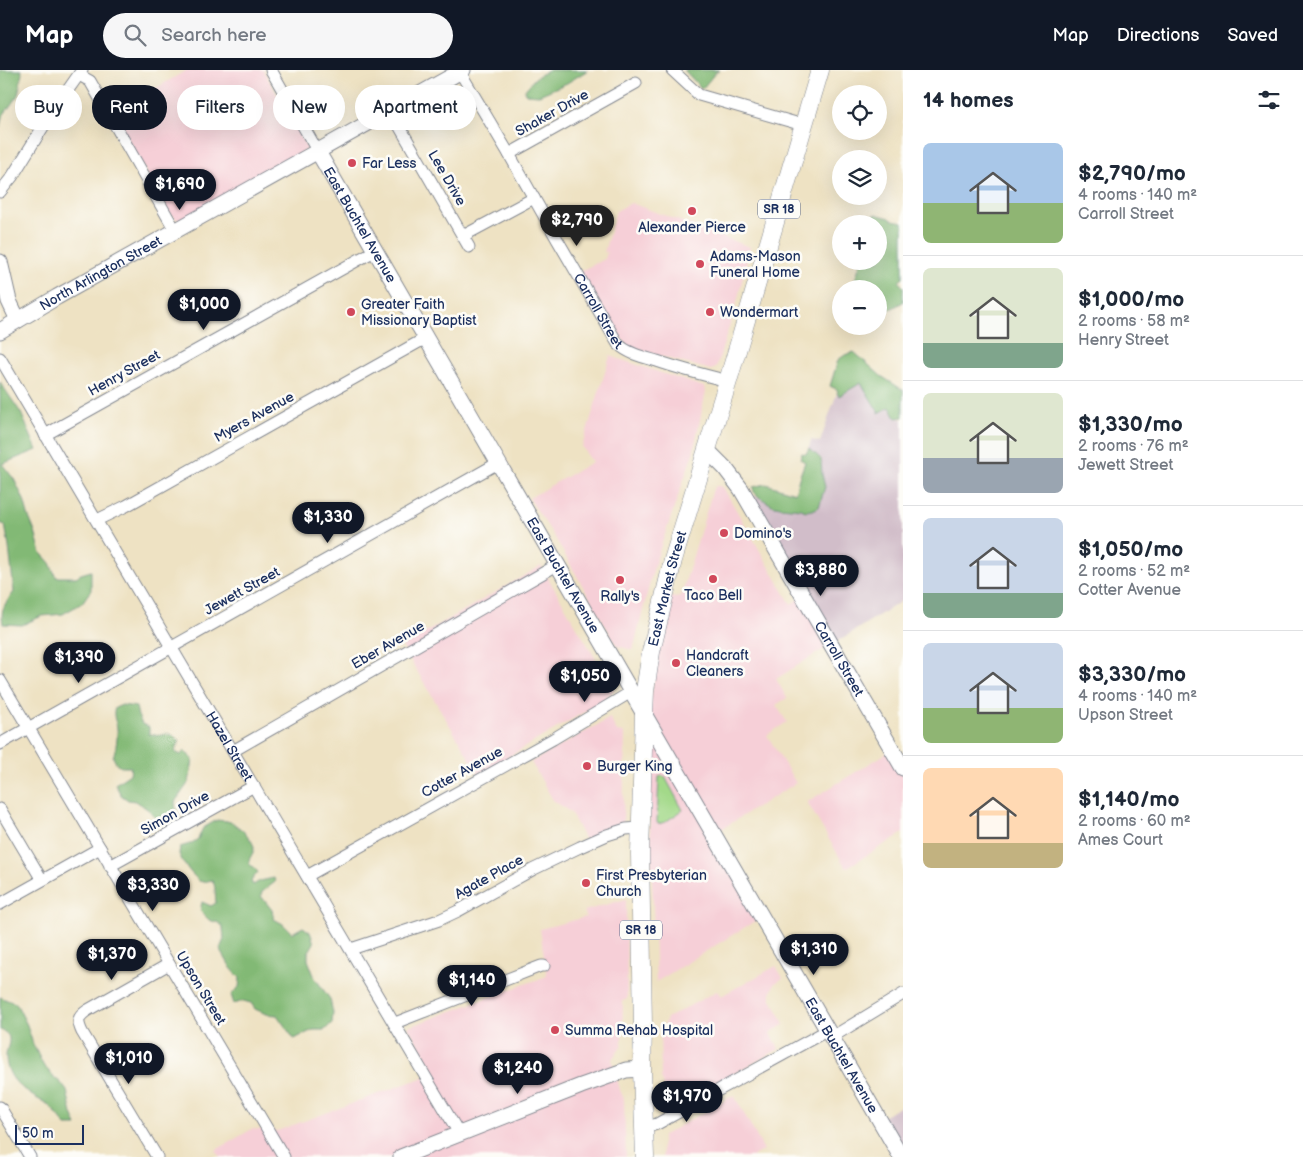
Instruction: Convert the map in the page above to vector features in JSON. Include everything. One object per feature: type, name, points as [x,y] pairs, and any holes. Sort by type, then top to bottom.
[{"type":"main road","name":"East Market Street","points":[[645,1157],[642,1070],[640,828],[644,714],[648,670],[673,560],[820,70]]},
{"type":"street","name":"East Buchtel Avenue","points":[[272,70],[557,566],[901,1157]]},
{"type":"street","points":[[672,70],[699,95],[803,125]]},
{"type":"street","name":"North Arlington Street","points":[[436,85],[461,71]]},
{"type":"street","name":"Carroll Street","points":[[461,71],[614,338],[624,349],[631,353],[728,381]]},
{"type":"street","points":[[0,192],[81,72],[90,81],[175,230]]},
{"type":"street","name":"Shaker Drive","points":[[509,154],[636,83]]},
{"type":"street","name":"North Arlington Street","points":[[0,331],[175,230],[356,130]]},
{"type":"street","name":"Lee Drive","points":[[402,130],[469,247]]},
{"type":"street","points":[[463,236],[534,198]]},
{"type":"street","name":"Henry Street","points":[[46,435],[376,250]]},
{"type":"street","points":[[0,262],[9,301],[18,320]]},
{"type":"street","name":"Myers Avenue","points":[[97,520],[126,506],[426,338]]},
{"type":"street","name":"Hazel Street","points":[[0,358],[460,1135]]},
{"type":"street","name":"Carroll Street","points":[[707,450],[725,468],[741,489],[903,768]]},
{"type":"street","name":"Jewett Street","points":[[0,744],[498,463]]},
{"type":"street","name":"Eber Avenue","points":[[233,750],[557,566]]},
{"type":"street","name":"Upson Street","points":[[0,680],[284,1157]]},
{"type":"street","name":"Cotter Avenue","points":[[307,876],[631,692]]},
{"type":"street","name":"Simon Drive","points":[[110,866],[254,786]]},
{"type":"street","points":[[0,809],[42,880]]},
{"type":"street","name":"Agate Place","points":[[351,949],[439,920],[532,870],[580,847],[607,835],[626,829],[640,828]]},
{"type":"street","points":[[0,904],[100,848]]},
{"type":"street","points":[[157,1157],[82,1032],[79,1026],[79,1019],[82,1014],[90,1009],[169,964]]},
{"type":"street","points":[[395,1023],[544,966]]},
{"type":"street","points":[[644,1128],[658,1124],[903,994]]},
{"type":"street","points":[[401,1157],[581,1086],[626,1070],[642,1070]]},
{"type":"street","points":[[0,1107],[30,1157]]},
{"type":"shaded area","points":[[187,70],[263,70],[273,88],[273,130],[297,130],[308,149],[182,221],[175,218],[167,210],[122,130],[167,130],[167,85],[161,85]]},
{"type":"shaded area","points":[[631,203],[750,247],[737,302],[716,368],[711,370],[630,348],[614,330],[580,271],[605,259],[607,252],[604,252],[616,211]]},
{"type":"shaded area","points":[[610,356],[704,387],[706,391],[693,453],[654,566],[633,650],[617,646],[554,536],[529,498],[592,462],[582,447]]},
{"type":"shaded area","points":[[861,383],[879,413],[890,407],[896,418],[903,419],[903,600],[835,642],[753,496],[759,497],[772,505],[801,509],[825,487],[822,474],[822,459],[809,448],[811,440],[820,442],[837,393],[839,396]]},
{"type":"shaded area","points":[[716,486],[724,489],[791,604],[802,597],[830,645],[776,679],[787,698],[776,705],[787,722],[767,735],[796,783],[715,833],[648,716],[667,598],[681,596],[713,489]]},
{"type":"shaded area","points":[[541,566],[614,690],[603,701],[479,774],[402,646]]},
{"type":"shaded area","points":[[610,718],[617,732],[625,733],[623,824],[585,840],[571,813],[553,800],[531,762]]},
{"type":"shaded area","points":[[646,723],[760,918],[656,982]]},
{"type":"shaded area","points":[[890,751],[903,774],[903,833],[846,868],[807,802]]},
{"type":"shaded area","points":[[626,899],[627,999],[623,1001],[622,1046],[612,1059],[624,1099],[626,1157],[220,1157],[216,1150],[252,1129],[277,1131],[435,1073],[408,1027],[547,976],[540,929],[586,917],[584,911]]},
{"type":"shaded area","points":[[776,966],[783,978],[774,984],[771,999],[785,1024],[770,1033],[779,1049],[669,1110],[661,1078],[660,1028],[663,1028],[667,1018],[717,991],[721,996]]},
{"type":"shaded area","points":[[734,1095],[764,1150],[751,1157],[662,1157],[662,1136]]},
{"type":"shaded area","points":[[903,1105],[903,1157],[879,1119]]},
{"type":"green space","points":[[0,70],[21,70],[20,85],[15,85],[15,99],[2,117],[0,127]]},
{"type":"green space","points":[[548,70],[588,70],[567,83],[539,95],[526,94],[524,91],[535,78]]},
{"type":"green space","points":[[684,70],[720,70],[716,72],[702,89]]},
{"type":"green space","points":[[887,217],[903,222],[903,277],[899,282],[903,287],[903,302],[887,311],[887,280],[855,280],[858,270],[887,270]]},
{"type":"green space","points":[[854,352],[881,376],[903,390],[903,417],[896,418],[890,407],[879,413],[861,383],[839,396],[838,390],[830,386],[838,360]]},
{"type":"green space","points":[[0,382],[21,413],[37,450],[2,464],[14,479],[24,500],[41,553],[50,563],[56,577],[76,577],[91,571],[91,590],[82,603],[63,614],[42,616],[22,625],[3,624],[2,619],[4,606],[14,592],[5,525],[0,523]]},
{"type":"green space","points":[[809,448],[821,459],[825,487],[819,507],[806,511],[780,507],[772,505],[754,492],[753,487],[766,484],[795,493],[805,462],[800,459],[802,453],[806,454]]},
{"type":"green space","points":[[122,705],[136,707],[142,724],[149,727],[149,734],[174,736],[179,741],[175,752],[181,755],[184,751],[193,759],[189,782],[175,802],[176,811],[172,820],[156,819],[150,811],[136,801],[128,800],[121,795],[115,784],[130,774],[131,767],[119,766],[113,757],[117,735],[114,711],[115,708]]},
{"type":"green space","points":[[661,775],[665,777],[683,810],[665,822],[658,824],[659,777]]},
{"type":"green space","points":[[217,820],[233,824],[241,829],[251,841],[254,849],[249,864],[258,872],[251,881],[253,885],[260,881],[274,878],[275,882],[262,892],[261,896],[272,910],[274,919],[283,924],[292,933],[303,927],[310,932],[314,943],[308,953],[308,960],[315,978],[330,999],[333,1013],[332,1023],[325,1030],[313,1030],[294,1039],[277,1015],[266,1014],[255,1009],[251,1003],[243,1001],[234,1004],[231,995],[239,987],[240,978],[231,968],[220,949],[224,939],[223,928],[219,923],[209,920],[200,911],[202,902],[211,906],[216,903],[215,887],[212,880],[199,881],[184,864],[179,854],[180,847],[198,839],[203,828]]},
{"type":"green space","points":[[0,997],[16,1003],[43,1065],[67,1091],[72,1114],[77,1126],[66,1126],[46,1103],[24,1090],[11,1075],[6,1058],[9,1038],[5,1032],[0,1030]]},
{"type":"place","name":"Far Less","points":[[352,163]]},
{"type":"place","name":"Alexander Pierce","points":[[692,211]]},
{"type":"place","name":"Adams-Mason Funeral Home","points":[[700,264]]},
{"type":"place","name":"Greater Faith Missionary Baptist","points":[[351,312]]},
{"type":"place","name":"Wondermart","points":[[710,312]]},
{"type":"place","name":"Domino's","points":[[724,533]]},
{"type":"place","name":"Taco Bell","points":[[713,579]]},
{"type":"place","name":"Rally's","points":[[620,580]]},
{"type":"place","name":"Handcraft Cleaners","points":[[676,663]]},
{"type":"place","name":"Burger King","points":[[587,766]]},
{"type":"place","name":"First Presbyterian Church","points":[[586,883]]},
{"type":"place","name":"Summa Rehab Hospital","points":[[555,1030]]}]
